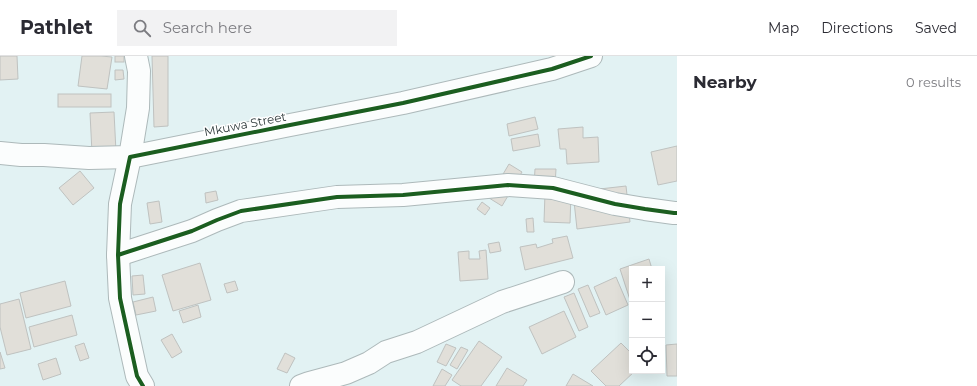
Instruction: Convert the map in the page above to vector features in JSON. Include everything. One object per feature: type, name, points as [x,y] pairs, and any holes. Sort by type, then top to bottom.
[{"type":"street","points":[[136,56],[139,71],[138,108],[120,204],[118,255],[120,298],[137,376],[143,386]]},
{"type":"street","name":"Mkuwa Street","points":[[0,153],[21,155],[44,154],[90,158],[130,157],[403,103],[552,69],[591,56]]},
{"type":"street","points":[[118,255],[192,231],[241,211],[337,197],[403,195],[508,186],[553,188],[615,204],[677,213]]},
{"type":"street","points":[[301,386],[346,373],[386,352],[417,342],[502,302],[563,282]]},
{"type":"building","points":[[0,56],[17,56],[18,79],[0,80]]},
{"type":"building","points":[[82,56],[112,57],[107,89],[78,86]]},
{"type":"building","points":[[115,56],[124,56],[124,62],[115,62]]},
{"type":"building","points":[[152,56],[168,56],[168,126],[154,127]]},
{"type":"building","points":[[115,70],[123,70],[124,79],[115,80]]},
{"type":"building","points":[[58,94],[111,94],[111,107],[58,107]]},
{"type":"building","points":[[114,112],[116,152],[92,153],[90,113]]},
{"type":"building","points":[[535,117],[538,129],[509,136],[507,124]]},
{"type":"building","points":[[583,127],[583,138],[598,137],[599,162],[567,164],[566,149],[560,149],[558,129]]},
{"type":"building","points":[[538,134],[540,146],[513,151],[511,139]]},
{"type":"building","points":[[677,146],[677,181],[658,185],[651,152]]},
{"type":"building","points":[[509,164],[522,172],[502,206],[481,193],[499,181]]},
{"type":"building","points":[[535,169],[556,169],[555,185],[534,185]]},
{"type":"building","points":[[80,171],[94,188],[73,205],[59,188]]},
{"type":"building","points":[[626,186],[630,222],[577,229],[573,192]]},
{"type":"building","points":[[216,191],[218,200],[206,203],[205,193]]},
{"type":"building","points":[[545,193],[571,194],[570,223],[544,222]]},
{"type":"building","points":[[159,201],[162,222],[150,224],[147,203]]},
{"type":"building","points":[[482,202],[490,208],[485,215],[477,209]]},
{"type":"building","points":[[533,218],[534,232],[527,232],[526,219]]},
{"type":"building","points":[[567,236],[573,258],[525,270],[520,247],[536,244],[537,248],[553,243],[552,239]]},
{"type":"building","points":[[499,242],[501,251],[490,253],[488,244]]},
{"type":"building","points":[[486,250],[488,279],[460,281],[458,252],[469,251],[469,259],[480,259],[479,251]]},
{"type":"building","points":[[649,259],[651,266],[629,266],[629,297],[620,269]]},
{"type":"building","points":[[200,263],[211,300],[173,311],[162,275]]},
{"type":"building","points":[[143,275],[145,294],[133,295],[132,276]]},
{"type":"building","points":[[616,277],[628,305],[606,315],[594,287]]},
{"type":"building","points":[[65,281],[71,306],[26,318],[20,293]]},
{"type":"building","points":[[235,281],[238,290],[227,293],[224,284]]},
{"type":"building","points":[[588,285],[600,313],[590,317],[578,289]]},
{"type":"building","points":[[574,293],[588,327],[579,331],[564,297]]},
{"type":"building","points":[[153,297],[156,311],[136,315],[133,302]]},
{"type":"building","points":[[19,299],[31,349],[7,355],[0,327],[0,304]]},
{"type":"building","points":[[198,305],[201,317],[183,323],[179,311]]},
{"type":"building","points":[[564,311],[576,337],[542,354],[529,327]]},
{"type":"building","points":[[72,315],[77,335],[34,347],[29,327]]},
{"type":"building","points":[[172,334],[182,352],[172,358],[161,340]]},
{"type":"building","points":[[479,341],[502,357],[481,386],[461,386],[452,380]]},
{"type":"building","points":[[84,343],[89,358],[80,361],[75,346]]},
{"type":"building","points":[[621,343],[629,351],[629,374],[632,374],[619,386],[606,386],[591,371]]},
{"type":"building","points":[[446,344],[456,348],[446,366],[437,362]]},
{"type":"building","points":[[677,344],[677,376],[667,376],[666,345]]},
{"type":"building","points":[[461,347],[468,350],[457,369],[450,365]]},
{"type":"building","points":[[0,352],[5,368],[0,369]]},
{"type":"building","points":[[285,353],[295,358],[287,373],[277,369]]},
{"type":"building","points":[[56,358],[61,374],[43,380],[38,364]]},
{"type":"building","points":[[507,368],[527,380],[523,386],[496,386]]},
{"type":"building","points":[[442,369],[452,375],[445,386],[433,386]]},
{"type":"building","points":[[573,374],[593,386],[566,386]]},
{"type":"cycle path","points":[[143,386],[137,376],[120,298],[118,255],[120,204],[130,157],[403,103],[552,69],[591,56]]},
{"type":"cycle path","points":[[118,255],[192,231],[241,211],[337,197],[403,195],[508,185],[553,188],[615,204],[677,213]]}]
